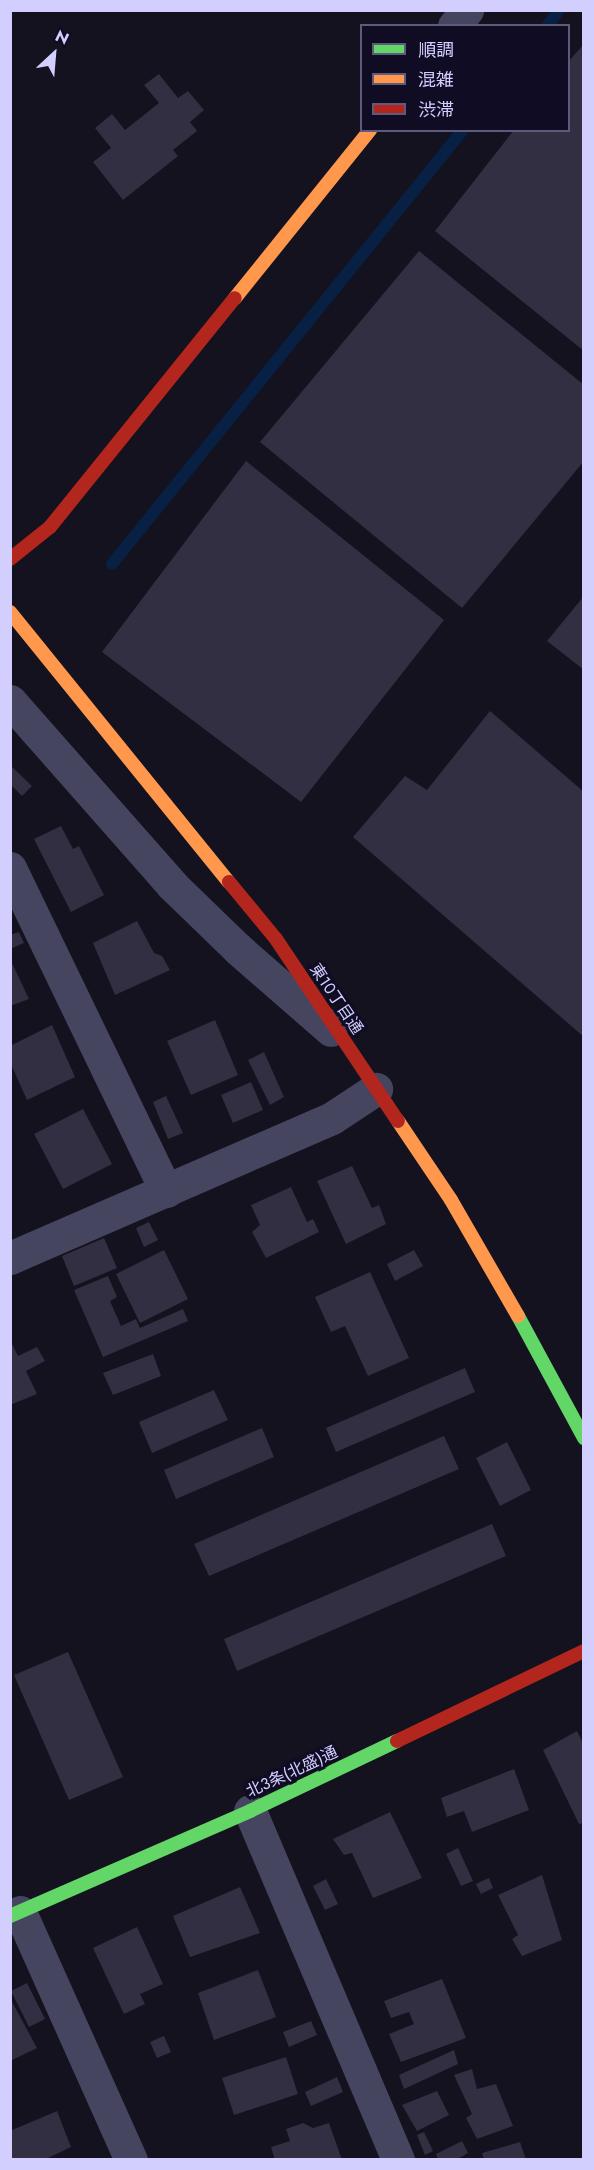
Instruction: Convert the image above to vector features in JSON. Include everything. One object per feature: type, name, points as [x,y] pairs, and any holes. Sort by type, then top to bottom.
[{"type":"street","points":[[456,24],[467,10]]},
{"type":"street","points":[[10,560],[50,527],[368,132]]},
{"type":"street","name":"東10丁目通","points":[[10,612],[276,939],[451,1200],[554,1378],[584,1438]]},
{"type":"street","points":[[12,707],[172,885],[238,949],[344,1041]]},
{"type":"street","points":[[10,868],[166,1191]]},
{"type":"street","points":[[10,1258],[332,1119],[376,1089]]},
{"type":"street","name":"北3条(北盛)通","points":[[15,1914],[250,1810],[584,1651]]},
{"type":"street","points":[[250,1810],[398,2160]]},
{"type":"street","points":[[15,1914],[132,2160]]},
{"type":"building","points":[[584,44],[584,351],[435,231],[512,132],[570,132],[570,60]]},
{"type":"building","points":[[159,74],[178,98],[188,91],[204,110],[190,122],[197,131],[173,150],[178,156],[123,200],[93,162],[111,148],[95,128],[112,114],[125,130],[159,103],[144,85]]},
{"type":"building","points":[[419,251],[584,385],[584,461],[462,608],[260,442]]},
{"type":"building","points":[[246,461],[444,620],[301,802],[102,652]]},
{"type":"building","points":[[584,596],[584,670],[547,641]]},
{"type":"building","points":[[490,711],[584,792],[584,1037],[353,837],[405,776],[427,790]]},
{"type":"building","points":[[10,765],[32,786],[22,796],[10,784]]},
{"type":"building","points":[[61,826],[73,849],[79,846],[104,895],[71,912],[34,839]]},
{"type":"building","points":[[137,921],[154,953],[162,956],[170,970],[115,995],[93,943]]},
{"type":"building","points":[[19,932],[24,943],[10,949],[10,935]]},
{"type":"building","points":[[10,959],[29,999],[10,1006]]},
{"type":"building","points":[[215,1020],[238,1075],[191,1095],[167,1041]]},
{"type":"building","points":[[52,1025],[75,1077],[27,1100],[10,1062],[10,1046]]},
{"type":"building","points":[[264,1052],[284,1097],[270,1105],[248,1060]]},
{"type":"building","points":[[251,1082],[263,1110],[233,1123],[221,1095]]},
{"type":"building","points":[[166,1096],[183,1133],[168,1139],[153,1102]]},
{"type":"building","points":[[83,1109],[112,1164],[63,1189],[34,1134]]},
{"type":"building","points":[[352,1166],[372,1208],[379,1205],[386,1224],[346,1244],[317,1181]]},
{"type":"building","points":[[291,1187],[307,1222],[313,1219],[319,1232],[266,1258],[252,1232],[260,1225],[251,1205]]},
{"type":"building","points":[[149,1222],[158,1240],[144,1247],[136,1228]]},
{"type":"building","points":[[104,1238],[117,1268],[74,1286],[62,1256]]},
{"type":"building","points":[[164,1250],[188,1299],[140,1323],[116,1274]]},
{"type":"building","points":[[414,1250],[423,1266],[395,1281],[387,1264]]},
{"type":"building","points":[[370,1272],[409,1358],[368,1376],[345,1326],[331,1332],[315,1297]]},
{"type":"building","points":[[108,1276],[117,1297],[110,1301],[121,1326],[136,1319],[140,1328],[183,1309],[188,1321],[103,1357],[74,1290]]},
{"type":"building","points":[[10,1340],[18,1356],[37,1347],[45,1361],[26,1371],[37,1394],[10,1405]]},
{"type":"building","points":[[153,1354],[161,1376],[113,1395],[103,1373]]},
{"type":"building","points":[[465,1368],[475,1392],[336,1452],[326,1428]]},
{"type":"building","points":[[214,1390],[228,1420],[152,1453],[139,1422]]},
{"type":"building","points":[[262,1428],[274,1457],[176,1499],[164,1470]]},
{"type":"building","points":[[444,1436],[459,1469],[209,1576],[194,1544]]},
{"type":"building","points":[[507,1442],[531,1490],[500,1506],[476,1458]]},
{"type":"building","points":[[492,1524],[506,1556],[237,1671],[224,1639]]},
{"type":"building","points":[[68,1652],[123,1777],[69,1800],[14,1675]]},
{"type":"building","points":[[577,1731],[584,1745],[584,1823],[579,1824],[543,1750]]},
{"type":"building","points":[[514,1769],[529,1810],[472,1832],[464,1811],[447,1817],[441,1798]]},
{"type":"building","points":[[390,1812],[422,1878],[373,1898],[352,1853],[344,1855],[333,1839]]},
{"type":"building","points":[[458,1848],[473,1881],[461,1886],[446,1854]]},
{"type":"building","points":[[542,1875],[562,1940],[522,1956],[512,1939],[518,1935],[498,1895]]},
{"type":"building","points":[[489,1878],[493,1888],[481,1894],[476,1884]]},
{"type":"building","points":[[326,1879],[338,1904],[325,1910],[313,1886]]},
{"type":"building","points":[[240,1887],[260,1933],[190,1957],[173,1916]]},
{"type":"building","points":[[137,1927],[163,1984],[140,1994],[145,2004],[124,2014],[93,1948]]},
{"type":"building","points":[[258,1970],[276,2017],[214,2040],[198,1993]]},
{"type":"building","points":[[442,1979],[466,2038],[401,2062],[389,2034],[414,2024],[409,2012],[391,2018],[384,2001]]},
{"type":"building","points":[[27,1983],[45,2019],[29,2027],[11,1991]]},
{"type":"building","points":[[10,1998],[37,2048],[10,2061]]},
{"type":"building","points":[[311,2021],[317,2035],[289,2047],[283,2032]]},
{"type":"building","points":[[164,2036],[171,2052],[157,2058],[150,2042]]},
{"type":"building","points":[[454,2050],[458,2064],[404,2089],[399,2075]]},
{"type":"building","points":[[286,2057],[298,2094],[234,2115],[222,2078]]},
{"type":"building","points":[[472,2069],[477,2089],[496,2084],[513,2126],[477,2139],[466,2118],[472,2114],[454,2075]]},
{"type":"building","points":[[337,2077],[343,2092],[311,2106],[305,2092]]},
{"type":"building","points":[[437,2091],[449,2115],[417,2131],[402,2105]]},
{"type":"building","points":[[57,2111],[71,2147],[44,2160],[10,2160],[10,2131]]},
{"type":"building","points":[[303,2123],[313,2128],[329,2123],[342,2160],[275,2160],[271,2147],[290,2141],[286,2129]]},
{"type":"building","points":[[424,2132],[433,2151],[425,2155],[417,2135]]},
{"type":"building","points":[[462,2141],[468,2153],[456,2160],[438,2160],[436,2154]]},
{"type":"building","points":[[520,2142],[526,2160],[484,2160],[482,2153]]},
{"type":"waterway","points":[[548,24],[559,10]]},
{"type":"waterway","points":[[112,564],[461,132]]},
{"type":"traffic: fast","points":[[518,1316],[584,1438]]},
{"type":"traffic: fast","points":[[10,1916],[250,1811],[397,1741]]},
{"type":"traffic: slow","points":[[235,298],[368,132]]},
{"type":"traffic: slow","points":[[10,612],[229,882]]},
{"type":"traffic: slow","points":[[398,1121],[451,1200],[518,1316]]},
{"type":"traffic: jam","points":[[10,559],[50,527],[235,298]]},
{"type":"traffic: jam","points":[[229,882],[276,939],[398,1121]]},
{"type":"traffic: jam","points":[[397,1741],[584,1651]]}]
